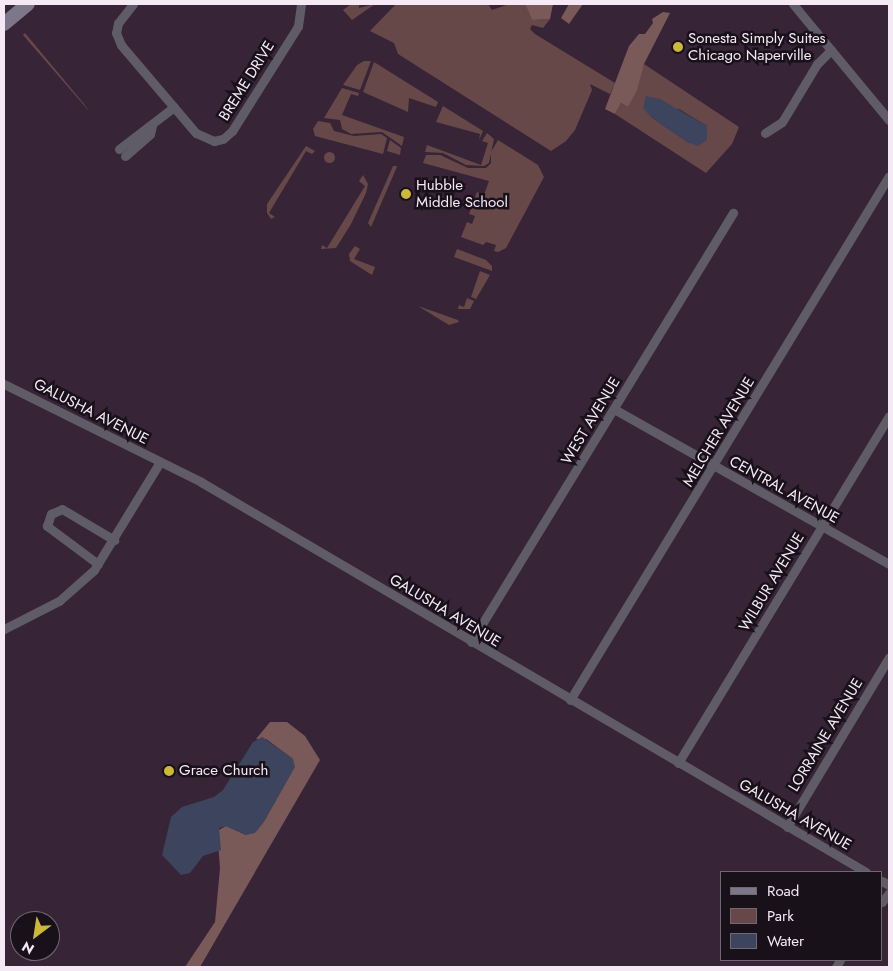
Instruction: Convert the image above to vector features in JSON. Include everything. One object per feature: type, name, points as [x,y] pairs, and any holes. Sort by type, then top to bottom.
[{"type":"street","points":[[4,24],[28,4]]},
{"type":"street","name":"BREME DRIVE","points":[[133,4],[118,23],[118,38],[201,138],[214,141],[228,136],[298,26],[301,4]]},
{"type":"street","points":[[793,4],[889,120]]},
{"type":"street","points":[[765,133],[782,122],[817,64],[831,50]]},
{"type":"street","points":[[122,152],[146,126],[152,126],[174,107]]},
{"type":"street","name":"MELCHER AVENUE","points":[[570,700],[715,467],[889,176]]},
{"type":"street","name":"WEST AVENUE","points":[[471,642],[733,213]]},
{"type":"street","name":"GALUSHA AVENUE","points":[[4,384],[201,482],[864,871]]},
{"type":"street","name":"CENTRAL AVENUE","points":[[614,409],[889,564]]},
{"type":"street","name":"WILBUR AVENUE","points":[[678,763],[889,416]]},
{"type":"street","points":[[4,629],[59,601],[81,584],[98,564],[114,540],[160,462]]},
{"type":"street","points":[[98,564],[47,526],[51,514],[62,510],[114,540]]},
{"type":"street","name":"LORRAINE AVENUE","points":[[787,827],[889,658]]},
{"type":"green space","points":[[351,4],[359,4],[359,8],[375,4],[352,20],[343,10]]},
{"type":"green space","points":[[396,4],[488,4],[492,10],[509,4],[525,4],[532,20],[550,19],[543,28],[532,25],[530,29],[535,34],[615,83],[610,94],[590,84],[592,90],[575,130],[566,141],[551,151],[398,54],[394,43],[370,31]]},
{"type":"green space","points":[[25,33],[84,104],[89,111],[23,35]]},
{"type":"green space","points":[[364,61],[371,61],[360,90],[343,85],[357,65]]},
{"type":"green space","points":[[374,62],[438,102],[436,107],[409,98],[408,112],[363,92]]},
{"type":"green space","points":[[644,64],[739,127],[732,144],[706,173],[615,114],[621,103],[628,107]],"holes":[[[679,109],[707,126],[689,143],[651,117]]]},
{"type":"green space","points":[[342,88],[359,93],[358,96],[351,94],[342,115],[404,137],[402,146],[382,132],[351,134],[342,129],[340,120],[324,118]]},
{"type":"green space","points":[[443,106],[483,131],[479,140],[480,134],[436,122]]},
{"type":"green space","points":[[318,121],[330,123],[334,131],[354,136],[381,134],[387,138],[383,154],[315,136],[313,129]]},
{"type":"green space","points":[[487,133],[494,139],[489,163],[484,166],[466,165],[443,153],[425,152],[427,145],[481,165],[488,143],[482,141]]},
{"type":"green space","points":[[390,140],[401,148],[400,155],[387,151]]},
{"type":"green space","points":[[498,140],[538,165],[544,177],[506,248],[498,252],[494,251],[496,245],[486,242],[483,245],[461,237],[467,222],[472,224],[475,216],[469,214],[477,192],[484,195],[489,181],[423,163],[426,155],[440,155],[468,168],[486,168],[491,163],[491,152]]},
{"type":"green space","points":[[306,146],[315,151],[312,154],[306,151],[269,213],[275,217],[271,219],[267,213],[267,204]]},
{"type":"green space","points":[[327,152],[331,152],[334,157],[333,161],[327,162],[324,159],[324,155]]},
{"type":"green space","points":[[393,166],[397,166],[371,227],[368,223]]},
{"type":"green space","points":[[363,175],[368,184],[366,193],[351,224],[336,248],[321,249],[322,245],[327,248],[365,186],[359,181]]},
{"type":"green space","points":[[355,246],[360,249],[354,259],[375,267],[372,275],[350,261],[349,254]]},
{"type":"green space","points":[[457,249],[486,260],[492,266],[492,271],[454,257]]},
{"type":"green space","points":[[480,271],[490,275],[476,299],[471,297]]},
{"type":"green space","points":[[467,298],[474,301],[470,309],[458,309],[459,305],[464,307]]},
{"type":"green space","points":[[418,306],[458,320],[459,322],[449,325]]},
{"type":"shaded area","points":[[525,4],[553,4],[550,19],[532,20]]},
{"type":"shaded area","points":[[569,4],[583,4],[569,24],[561,18]]},
{"type":"shaded area","points":[[663,12],[670,13],[644,64],[637,90],[628,107],[621,103],[615,114],[605,109],[629,46],[639,34],[645,34],[653,23],[652,19]]},
{"type":"shaded area","points":[[270,722],[287,722],[305,736],[320,760],[200,967],[185,967],[215,922],[220,868],[217,831],[226,826],[246,835],[293,759],[266,739],[256,739]]},
{"type":"water","points":[[646,96],[660,99],[707,126],[707,140],[698,146],[689,143],[651,117],[643,108]]},
{"type":"water","points":[[262,737],[293,759],[295,767],[264,822],[255,833],[246,835],[226,826],[219,828],[221,850],[203,856],[190,873],[181,875],[162,855],[171,817],[182,807],[214,797],[223,790],[253,742]]},
{"type":"place","name":"Sonesta Simply Suites Chicago Naperville","points":[[678,47]]},
{"type":"place","name":"Hubble Middle School","points":[[406,194]]},
{"type":"place","name":"Grace Church","points":[[169,771]]}]
